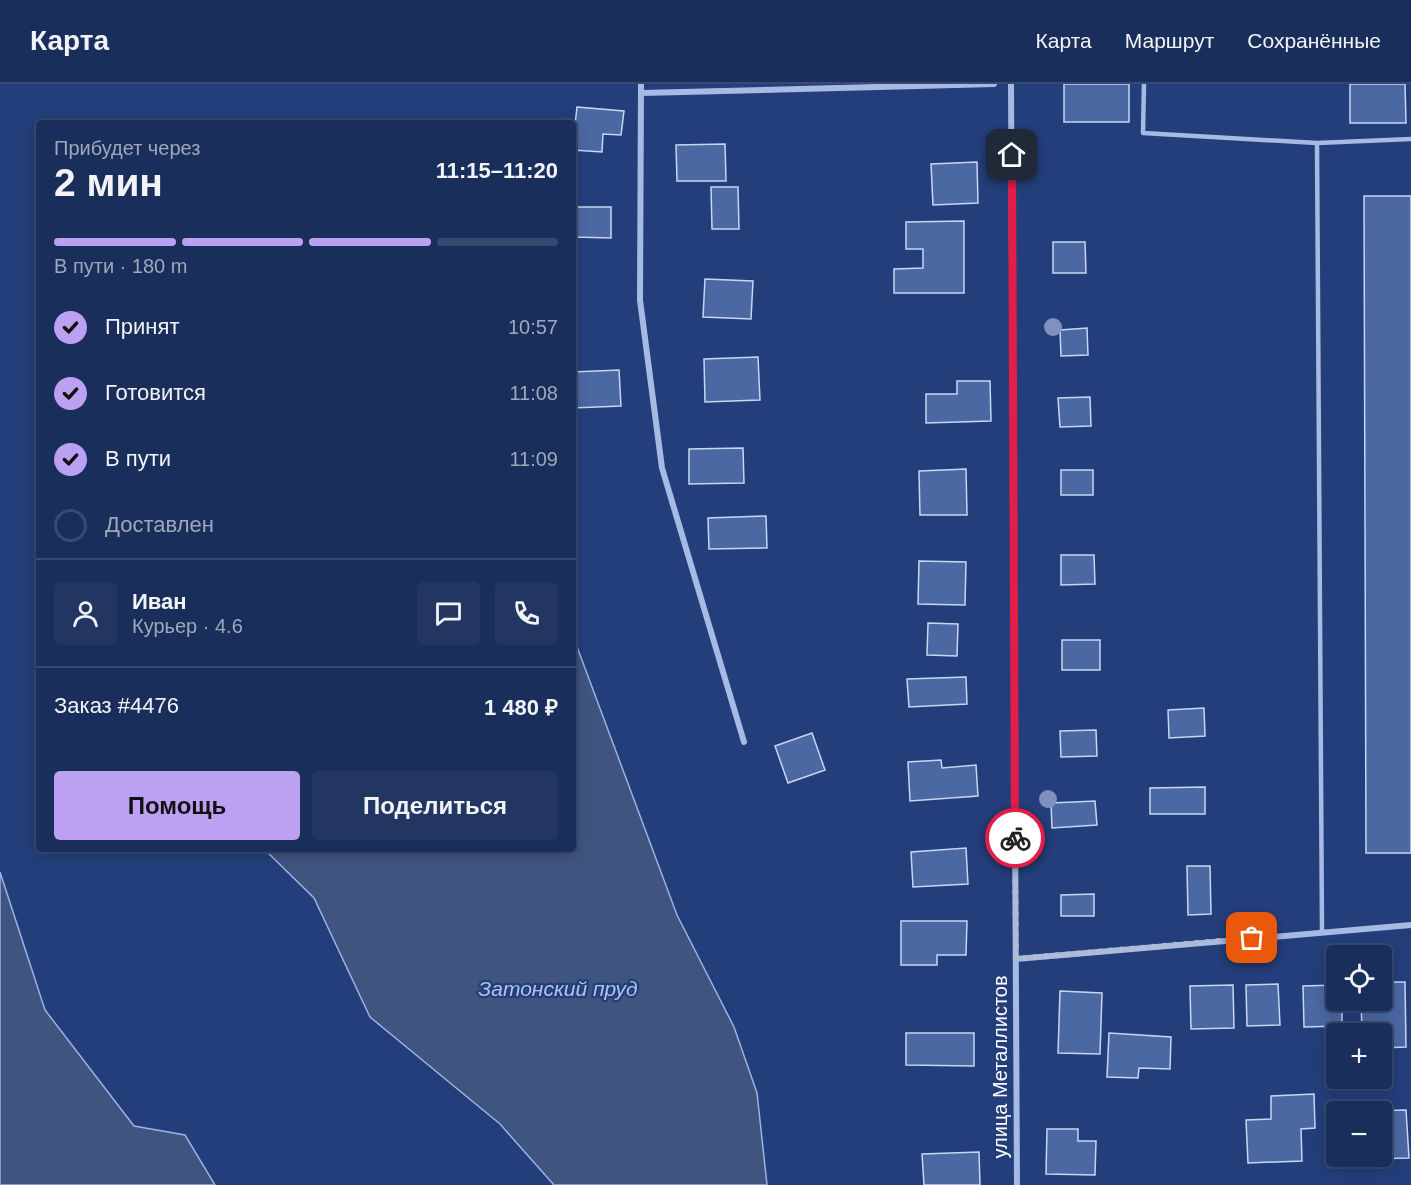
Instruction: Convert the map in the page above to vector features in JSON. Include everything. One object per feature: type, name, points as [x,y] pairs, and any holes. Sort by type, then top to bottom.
[{"type":"street","points":[[641,84],[640,300],[662,468],[744,741]]},
{"type":"street","points":[[642,93],[994,84]]},
{"type":"street","name":"улица Металлистов","points":[[1011,84],[1017,1185]]},
{"type":"street","points":[[1016,959],[1411,925]]},
{"type":"lane","points":[[1144,84],[1143,133],[1317,143],[1411,139]]},
{"type":"lane","points":[[1317,143],[1322,931]]},
{"type":"water","name":"Затонский пруд","points":[[576,644],[677,915],[734,1027],[757,1093],[767,1185],[554,1185],[500,1124],[370,1017],[314,898],[267,852],[576,852]]},
{"type":"water","points":[[0,872],[45,1010],[134,1126],[185,1135],[215,1185],[0,1185]]},
{"type":"building","points":[[1064,84],[1129,84],[1129,122],[1064,122]]},
{"type":"building","points":[[1350,84],[1405,84],[1406,123],[1350,123]]},
{"type":"building","points":[[577,107],[624,111],[621,135],[603,134],[602,152],[576,150]]},
{"type":"building","points":[[725,144],[726,181],[677,181],[676,145]]},
{"type":"building","points":[[977,162],[978,203],[933,205],[931,164]]},
{"type":"building","points":[[711,187],[738,187],[739,229],[712,229]]},
{"type":"building","points":[[1364,196],[1411,196],[1411,853],[1366,853]]},
{"type":"building","points":[[576,207],[611,207],[611,238],[576,237]]},
{"type":"building","points":[[964,221],[964,293],[894,293],[894,269],[923,268],[923,249],[906,249],[906,222]]},
{"type":"building","points":[[1053,242],[1085,242],[1086,273],[1053,273]]},
{"type":"building","points":[[705,279],[753,281],[751,319],[703,317]]},
{"type":"building","points":[[1087,328],[1088,355],[1061,356],[1060,330]]},
{"type":"building","points":[[758,357],[760,400],[705,402],[704,359]]},
{"type":"building","points":[[619,370],[621,406],[576,408],[576,372]]},
{"type":"building","points":[[957,381],[990,381],[991,421],[926,423],[926,394],[957,394]]},
{"type":"building","points":[[1090,397],[1091,426],[1060,427],[1058,398]]},
{"type":"building","points":[[743,448],[744,483],[689,484],[689,449]]},
{"type":"building","points":[[966,469],[967,515],[920,515],[919,471]]},
{"type":"building","points":[[1061,470],[1093,470],[1093,495],[1061,495]]},
{"type":"building","points":[[766,516],[767,548],[709,549],[708,518]]},
{"type":"building","points":[[1061,555],[1094,555],[1095,584],[1061,585]]},
{"type":"building","points":[[919,561],[966,562],[965,605],[918,604]]},
{"type":"building","points":[[928,623],[958,624],[957,656],[927,655]]},
{"type":"building","points":[[1062,640],[1100,640],[1100,670],[1062,670]]},
{"type":"building","points":[[966,677],[967,704],[909,707],[907,679]]},
{"type":"building","points":[[1204,708],[1205,736],[1169,738],[1168,710]]},
{"type":"building","points":[[1096,730],[1097,756],[1061,757],[1060,731]]},
{"type":"building","points":[[812,733],[825,770],[788,783],[775,746]]},
{"type":"building","points":[[941,760],[942,768],[976,765],[978,796],[910,801],[908,762]]},
{"type":"building","points":[[1205,787],[1205,814],[1150,814],[1150,788]]},
{"type":"building","points":[[1095,801],[1097,825],[1052,828],[1051,803]]},
{"type":"building","points":[[966,848],[968,884],[913,887],[911,852]]},
{"type":"building","points":[[1187,866],[1210,866],[1211,914],[1188,915]]},
{"type":"building","points":[[1094,894],[1094,916],[1061,916],[1061,895]]},
{"type":"building","points":[[901,921],[967,921],[966,955],[937,955],[937,965],[901,965]]},
{"type":"building","points":[[1392,982],[1405,982],[1406,1047],[1392,1048],[1392,1023],[1362,1023],[1361,1011],[1392,1011]]},
{"type":"building","points":[[1278,984],[1280,1025],[1247,1026],[1246,985]]},
{"type":"building","points":[[1233,985],[1234,1028],[1191,1029],[1190,986]]},
{"type":"building","points":[[1326,985],[1326,1011],[1342,1011],[1342,1023],[1304,1027],[1303,986]]},
{"type":"building","points":[[1060,991],[1102,993],[1100,1054],[1058,1053]]},
{"type":"building","points":[[906,1033],[974,1033],[974,1066],[906,1065]]},
{"type":"building","points":[[1109,1033],[1171,1037],[1170,1069],[1139,1068],[1138,1078],[1107,1077]]},
{"type":"building","points":[[1314,1094],[1315,1128],[1301,1129],[1302,1161],[1248,1163],[1246,1120],[1271,1119],[1271,1096]]},
{"type":"building","points":[[1392,1110],[1406,1110],[1409,1158],[1392,1158]]},
{"type":"building","points":[[1047,1129],[1078,1129],[1078,1141],[1096,1141],[1095,1175],[1046,1174]]},
{"type":"building","points":[[979,1152],[980,1185],[924,1185],[922,1154]]},
{"type":"way so far","points":[[1015,838],[1016,959],[1252,938]]},
{"type":"route","points":[[1012,155],[1015,838]]}]
